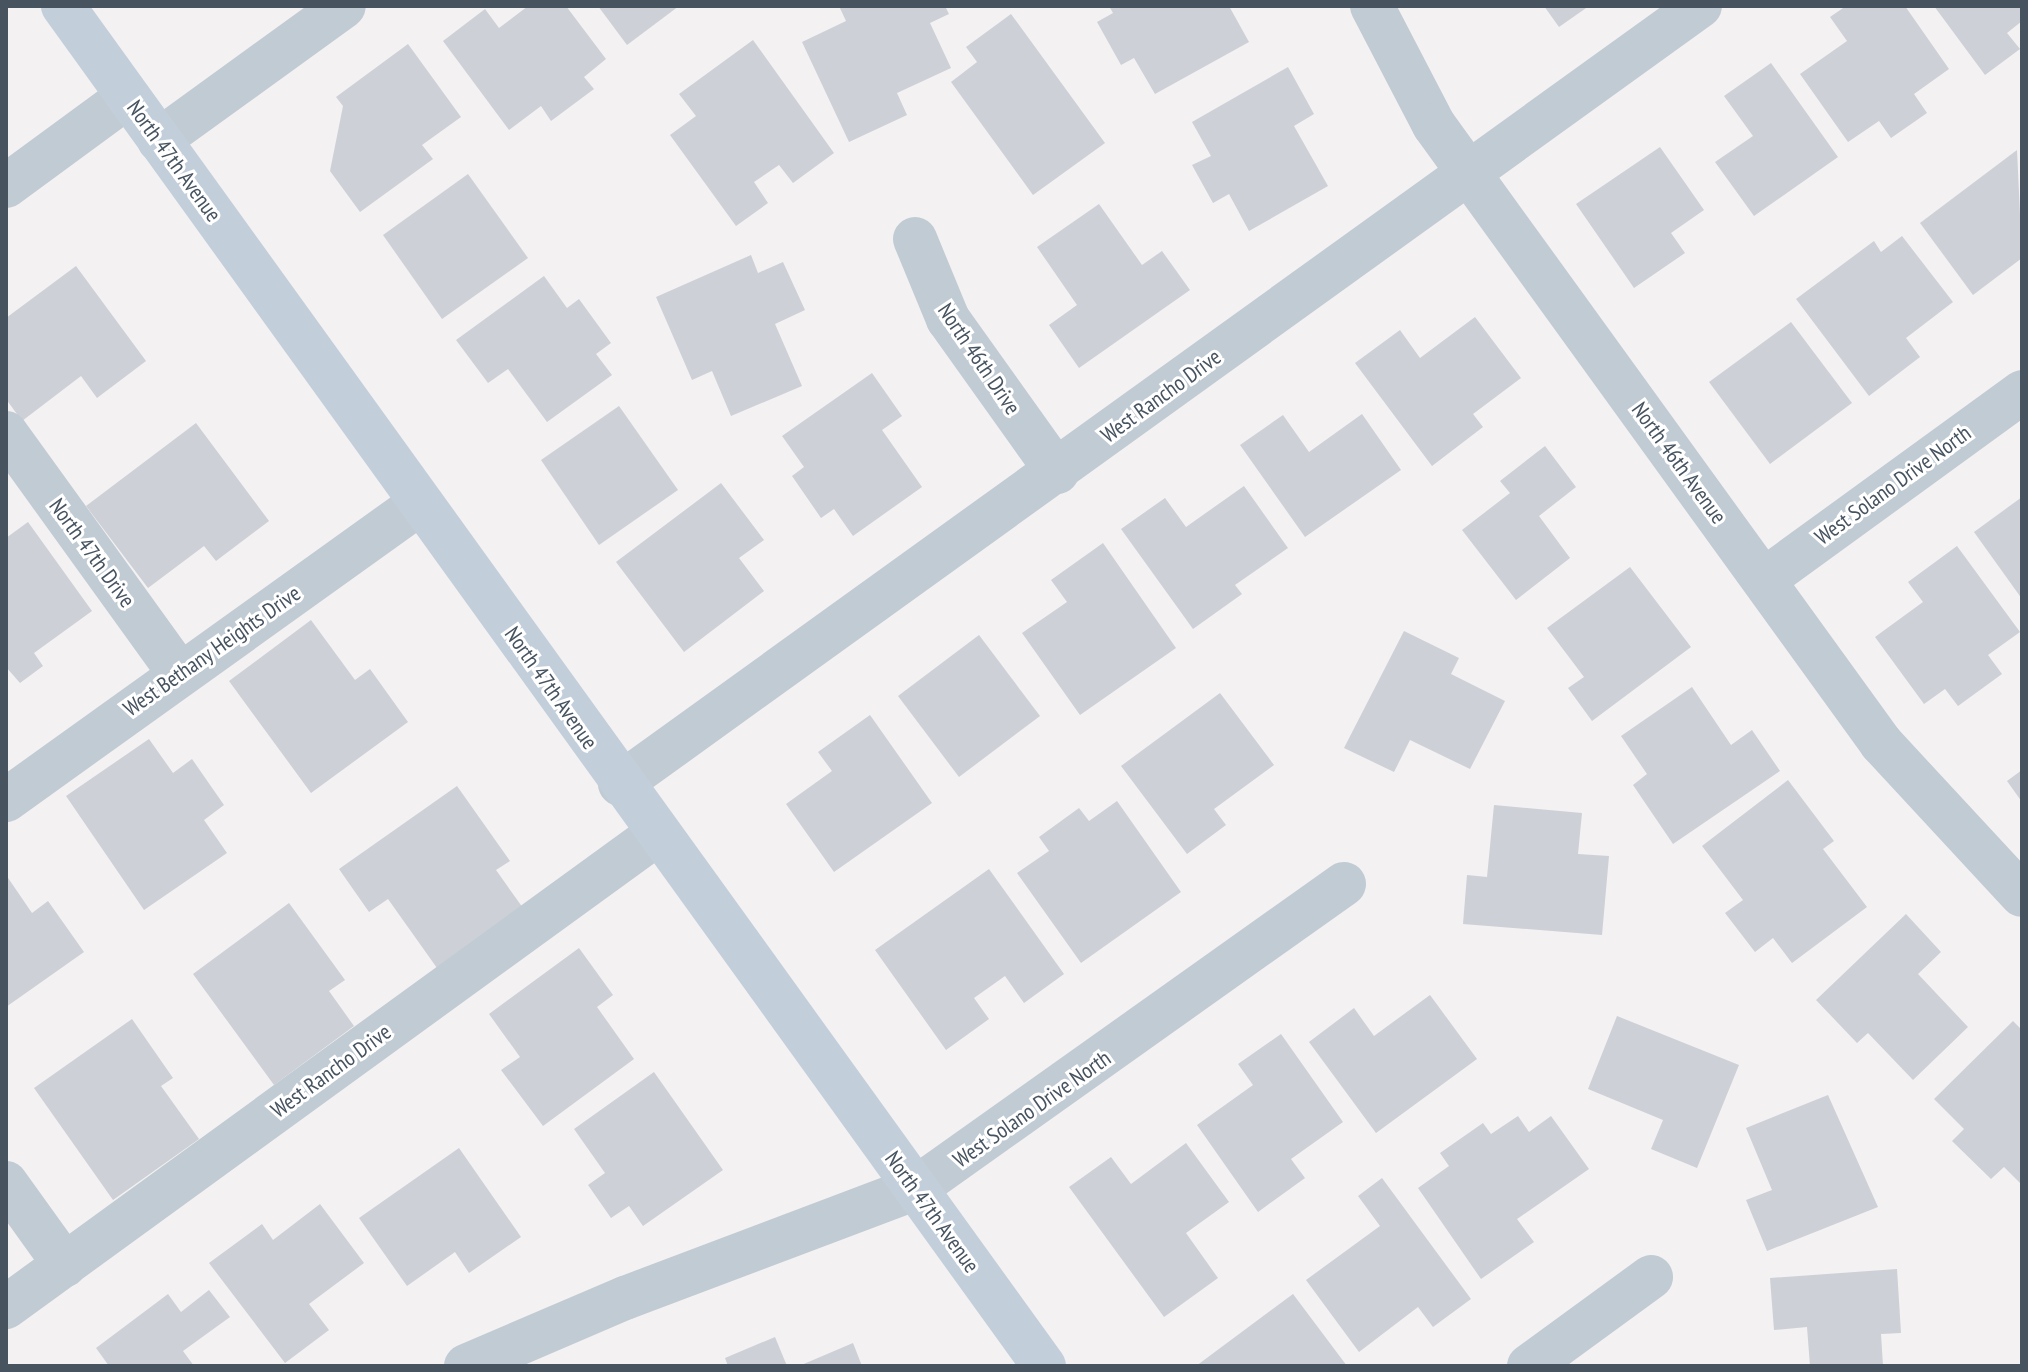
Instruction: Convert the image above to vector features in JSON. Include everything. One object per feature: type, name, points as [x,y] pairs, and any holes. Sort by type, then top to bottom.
[{"type":"street","name":"North 47th Avenue","points":[[63,6],[620,784],[1044,1366]]},
{"type":"street","points":[[159,140],[344,6]]},
{"type":"street","name":"North 46th Avenue","points":[[1372,6],[1434,125],[1468,175],[1765,579],[1881,743],[2022,895]]},
{"type":"street","name":"West Rancho Drive","points":[[620,784],[1700,6]]},
{"type":"street","points":[[6,186],[127,97]]},
{"type":"street","name":"North 46th Drive","points":[[915,239],[948,319],[1057,472]]},
{"type":"street","name":"West Solano Drive North","points":[[1765,579],[2022,392]]},
{"type":"street","name":"North 47th Drive","points":[[6,433],[179,673]]},
{"type":"street","name":"West Bethany Heights Drive","points":[[6,800],[179,673],[419,504]]},
{"type":"street","name":"West Rancho Drive","points":[[6,1307],[657,834]]},
{"type":"street","name":"West Solano Drive North","points":[[466,1366],[625,1298],[916,1188],[1344,884]]},
{"type":"street","points":[[6,1183],[65,1265]]},
{"type":"street","points":[[1529,1366],[1651,1277]]},
{"type":"building","points":[[528,6],[566,6],[606,59],[584,77],[594,89],[551,121],[541,106],[509,130],[443,41],[485,9],[499,28]]},
{"type":"building","points":[[598,6],[679,6],[627,45]]},
{"type":"building","points":[[839,6],[945,6],[949,14],[930,23],[951,68],[897,93],[907,115],[849,142],[802,42],[846,21]]},
{"type":"building","points":[[1109,6],[1229,6],[1249,42],[1155,94],[1134,58],[1121,65],[1097,22],[1113,13]]},
{"type":"building","points":[[1544,6],[1589,6],[1559,27]]},
{"type":"building","points":[[1846,6],[1905,6],[1949,69],[1914,94],[1927,113],[1891,138],[1879,121],[1848,142],[1800,74],[1847,41],[1830,17]]},
{"type":"building","points":[[1934,6],[2022,6],[2022,21],[2007,33],[2020,49],[1985,75]]},
{"type":"building","points":[[1011,14],[1105,143],[1033,195],[951,82],[977,62],[966,47]]},
{"type":"building","points":[[753,40],[834,153],[793,183],[779,165],[754,182],[768,203],[736,226],[670,135],[696,116],[679,94]]},
{"type":"building","points":[[408,44],[461,117],[422,145],[433,159],[360,212],[330,171],[343,106],[336,97]]},
{"type":"building","points":[[1771,63],[1838,157],[1754,216],[1715,162],[1753,136],[1724,96]]},
{"type":"building","points":[[1288,67],[1314,114],[1294,126],[1328,186],[1249,231],[1229,194],[1213,203],[1192,165],[1211,156],[1192,122]]},
{"type":"building","points":[[1660,147],[1704,210],[1671,233],[1685,253],[1634,288],[1576,204]]},
{"type":"building","points":[[2017,150],[2022,258],[1973,295],[1920,223]]},
{"type":"building","points":[[468,174],[528,258],[442,319],[383,235]]},
{"type":"building","points":[[1099,204],[1142,265],[1162,251],[1190,290],[1079,368],[1049,325],[1077,305],[1037,247]]},
{"type":"building","points":[[1902,236],[1953,302],[1906,338],[1920,357],[1869,396],[1796,299],[1874,241],[1881,252]]},
{"type":"building","points":[[751,255],[758,273],[783,262],[805,310],[775,324],[802,386],[731,416],[712,371],[692,380],[656,297]]},
{"type":"building","points":[[76,266],[146,361],[97,398],[81,376],[22,421],[6,399],[6,318]]},
{"type":"building","points":[[544,276],[567,308],[579,299],[611,343],[596,354],[612,375],[547,422],[508,369],[488,383],[456,340]]},
{"type":"building","points":[[1475,317],[1521,378],[1473,414],[1483,427],[1432,466],[1355,363],[1400,330],[1420,358]]},
{"type":"building","points":[[1791,322],[1852,403],[1770,464],[1709,382]]},
{"type":"building","points":[[872,373],[902,416],[882,430],[922,487],[853,536],[834,509],[821,518],[792,476],[804,467],[782,436]]},
{"type":"building","points":[[619,406],[678,490],[599,545],[541,460]]},
{"type":"building","points":[[1362,414],[1401,470],[1305,537],[1240,445],[1283,415],[1309,452]]},
{"type":"building","points":[[196,423],[269,521],[216,561],[204,546],[148,588],[86,506]]},
{"type":"building","points":[[1545,446],[1576,487],[1539,516],[1570,558],[1516,600],[1462,530],[1510,493],[1500,481]]},
{"type":"building","points":[[721,483],[764,540],[739,558],[764,591],[684,652],[616,562]]},
{"type":"building","points":[[1244,486],[1288,548],[1235,585],[1242,594],[1193,629],[1121,529],[1165,498],[1186,527]]},
{"type":"building","points":[[2022,497],[2022,599],[1974,532]]},
{"type":"building","points":[[28,522],[92,611],[34,653],[43,666],[20,683],[6,667],[6,538]]},
{"type":"building","points":[[1103,543],[1176,648],[1080,715],[1022,633],[1067,602],[1051,580]]},
{"type":"building","points":[[1957,546],[2020,632],[1988,655],[2002,674],[1958,706],[1945,689],[1924,704],[1875,637],[1923,602],[1908,582]]},
{"type":"building","points":[[1630,567],[1691,647],[1592,721],[1568,688],[1584,677],[1547,628]]},
{"type":"building","points":[[311,620],[355,680],[370,669],[408,722],[311,793],[229,681]]},
{"type":"building","points":[[1404,631],[1459,658],[1451,674],[1505,701],[1470,769],[1410,740],[1394,772],[1344,748]]},
{"type":"building","points":[[979,635],[1040,716],[959,777],[898,696]]},
{"type":"building","points":[[1692,687],[1731,745],[1752,730],[1780,771],[1673,844],[1633,785],[1647,774],[1621,736]]},
{"type":"building","points":[[1220,693],[1274,765],[1214,809],[1226,825],[1187,854],[1121,766]]},
{"type":"building","points":[[870,715],[932,803],[834,872],[786,804],[832,771],[818,752]]},
{"type":"building","points":[[149,739],[173,773],[192,759],[224,805],[204,820],[227,853],[144,910],[66,796]]},
{"type":"building","points":[[2022,770],[2022,802],[2007,781]]},
{"type":"building","points":[[1788,780],[1834,841],[1823,849],[1867,907],[1792,963],[1773,938],[1755,952],[1725,913],[1743,900],[1702,846]]},
{"type":"building","points":[[457,786],[510,861],[496,870],[523,908],[437,968],[388,899],[369,912],[339,869]]},
{"type":"building","points":[[1117,801],[1181,892],[1081,963],[1017,873],[1049,851],[1039,837],[1079,808],[1089,821]]},
{"type":"building","points":[[1494,805],[1582,813],[1578,854],[1609,856],[1602,935],[1463,924],[1467,875],[1487,877]]},
{"type":"building","points":[[989,869],[1064,974],[1024,1003],[1005,976],[974,998],[989,1019],[946,1050],[875,950]]},
{"type":"building","points":[[6,875],[32,913],[48,901],[84,952],[6,1007]]},
{"type":"building","points":[[289,903],[345,980],[329,991],[354,1026],[274,1085],[193,974]]},
{"type":"building","points":[[1906,914],[1941,952],[1918,974],[1968,1027],[1913,1080],[1868,1033],[1857,1043],[1816,1000]]},
{"type":"building","points":[[579,948],[613,995],[597,1007],[634,1059],[543,1126],[501,1070],[520,1057],[489,1014]]},
{"type":"building","points":[[1430,995],[1477,1059],[1376,1133],[1309,1042],[1354,1008],[1374,1036]]},
{"type":"building","points":[[1617,1016],[1739,1065],[1697,1168],[1651,1149],[1663,1120],[1588,1089]]},
{"type":"building","points":[[132,1019],[173,1078],[161,1086],[199,1139],[113,1200],[34,1088]]},
{"type":"building","points":[[2013,1021],[2022,1030],[2022,1185],[2004,1167],[1991,1179],[1952,1141],[1964,1129],[1934,1099]]},
{"type":"building","points":[[1281,1034],[1343,1122],[1291,1159],[1305,1178],[1258,1212],[1197,1125],[1253,1085],[1238,1064]]},
{"type":"building","points":[[654,1072],[723,1170],[643,1226],[629,1206],[611,1218],[588,1185],[605,1173],[574,1129]]},
{"type":"building","points":[[1828,1095],[1878,1207],[1767,1251],[1746,1200],[1772,1190],[1746,1128]]},
{"type":"building","points":[[1518,1116],[1529,1132],[1551,1116],[1589,1169],[1517,1219],[1534,1242],[1481,1279],[1418,1188],[1449,1166],[1440,1153],[1483,1123],[1491,1134]]},
{"type":"building","points":[[1186,1143],[1229,1202],[1186,1233],[1218,1278],[1164,1317],[1069,1187],[1111,1157],[1131,1184]]},
{"type":"building","points":[[459,1148],[521,1237],[469,1273],[455,1252],[407,1286],[359,1218]]},
{"type":"building","points":[[1382,1178],[1471,1299],[1433,1327],[1418,1307],[1359,1352],[1306,1280],[1380,1226],[1358,1196]]},
{"type":"building","points":[[320,1204],[364,1263],[309,1304],[329,1330],[285,1363],[209,1263],[262,1224],[273,1240]]},
{"type":"building","points":[[1897,1269],[1901,1333],[1881,1334],[1883,1366],[1810,1366],[1807,1327],[1774,1330],[1770,1278]]},
{"type":"building","points":[[209,1290],[230,1317],[183,1351],[194,1366],[109,1366],[96,1348],[168,1294],[181,1312]]},
{"type":"building","points":[[1293,1294],[1347,1366],[1196,1366]]},
{"type":"building","points":[[775,1337],[787,1366],[728,1366],[725,1358]]},
{"type":"building","points":[[853,1343],[862,1366],[799,1366]]}]
